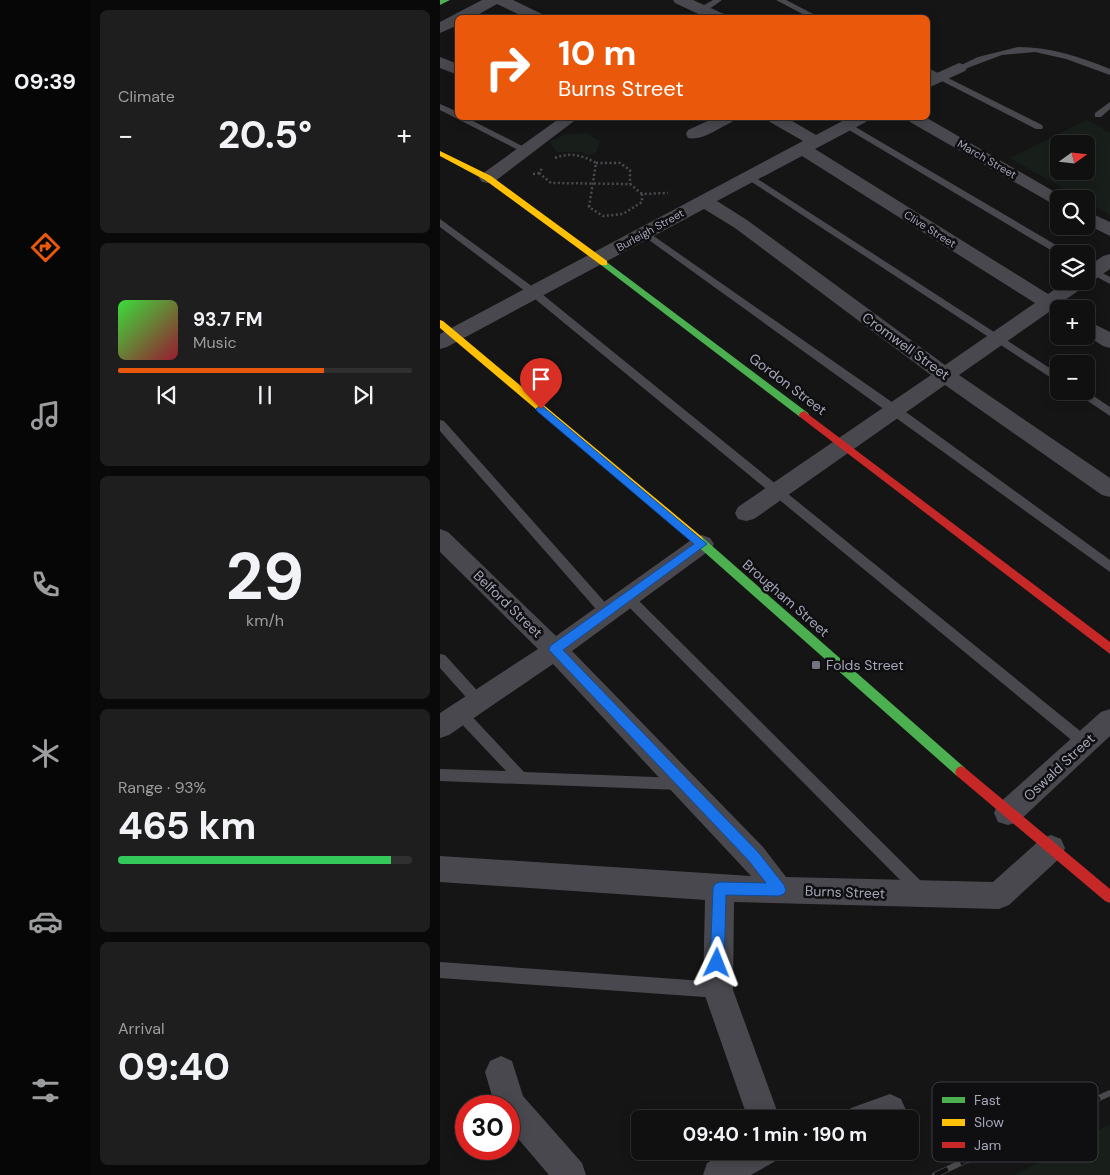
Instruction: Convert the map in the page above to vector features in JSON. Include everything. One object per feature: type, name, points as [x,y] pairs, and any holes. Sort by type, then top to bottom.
[{"type":"street","points":[[440,3],[446,0]]},
{"type":"street","points":[[465,15],[493,0]]},
{"type":"street","points":[[501,0],[533,15]]},
{"type":"street","points":[[680,0],[713,12]]},
{"type":"street","points":[[440,28],[455,20]]},
{"type":"street","points":[[440,62],[455,69]]},
{"type":"street","points":[[932,77],[959,68]]},
{"type":"street","points":[[488,178],[563,120]]},
{"type":"street","points":[[694,134],[722,120]]},
{"type":"street","name":"Clive Street","points":[[778,120],[808,145],[1050,303]]},
{"type":"street","name":"March Street","points":[[919,120],[1050,195]]},
{"type":"street","name":"Burleigh Street","points":[[444,333],[533,292],[598,259],[853,121]]},
{"type":"street","name":"Gordon Street","points":[[440,153],[488,178],[598,259],[1110,649]]},
{"type":"street","name":"Cromwell Street","points":[[704,201],[741,224],[945,375],[1110,489]]},
{"type":"street","points":[[1095,221],[1110,230]]},
{"type":"street","points":[[1095,272],[1110,260]]},
{"type":"street","points":[[1061,300],[1073,290]]},
{"type":"street","points":[[746,513],[997,339],[1050,308]]},
{"type":"street","points":[[1095,332],[1110,341]]},
{"type":"street","name":"Brougham Street","points":[[444,333],[702,544],[1008,813],[1110,897]]},
{"type":"street","name":"Belford Street","points":[[440,538],[554,650],[753,856],[779,890]]},
{"type":"street","points":[[440,727],[554,650],[702,544]]},
{"type":"street","name":"Oswald Street","points":[[1008,813],[1110,720]]},
{"type":"street","name":"Burns Street","points":[[440,868],[720,888],[999,896],[1051,848]]},
{"type":"street","points":[[720,888],[717,963],[718,990],[761,1110]]},
{"type":"street","points":[[501,1072],[510,1105],[570,1175]]},
{"type":"street","points":[[719,1175],[746,1160]]},
{"type":"lane","points":[[780,0],[811,15]]},
{"type":"lane","points":[[959,68],[983,57],[1005,51],[1030,49],[1054,52],[1110,72]]},
{"type":"lane","points":[[932,77],[1039,127]]},
{"type":"lane","points":[[1098,115],[1110,105]]},
{"type":"lane","points":[[440,107],[455,114]]},
{"type":"lane","points":[[465,120],[525,150]]},
{"type":"lane","points":[[853,121],[1051,245]]},
{"type":"lane","points":[[750,176],[1050,373]]},
{"type":"lane","points":[[440,222],[533,292],[1085,743]]},
{"type":"lane","points":[[645,233],[895,410],[1110,567]]},
{"type":"lane","points":[[1092,400],[1110,412]]},
{"type":"lane","points":[[440,424],[606,612]]},
{"type":"lane","points":[[627,597],[924,894]]},
{"type":"lane","points":[[440,659],[469,707],[522,779]]},
{"type":"lane","points":[[440,775],[683,784]]},
{"type":"lane","points":[[440,970],[718,990]]},
{"type":"path","points":[[553,159],[561,155],[582,154],[596,163],[620,163],[630,170],[630,184]]},
{"type":"path","points":[[539,173],[545,163]]},
{"type":"path","points":[[596,163],[589,207],[604,216],[623,214],[642,202],[642,194]]},
{"type":"path","points":[[488,178],[505,178],[539,173],[551,183],[630,184],[642,194],[690,193],[704,201]]},
{"type":"shaded area","points":[[1087,120],[1110,133],[1110,215],[1095,206],[1095,190],[1066,190],[1010,158],[1050,138],[1050,180],[1095,180],[1095,135],[1057,135]]},
{"type":"shaded area","points":[[587,133],[600,142],[596,152],[588,155],[582,152],[556,152],[550,142],[563,135]]},
{"type":"shaded area","points":[[1110,1124],[1110,1175],[1015,1175],[1039,1162],[1098,1162],[1098,1130]]},
{"type":"railway","points":[[1098,1099],[1110,1093]]},
{"type":"railway","points":[[935,1175],[963,1162]]},
{"type":"traffic: fast","points":[[440,3],[446,0]]},
{"type":"traffic: fast","points":[[604,263],[804,415]]},
{"type":"traffic: fast","points":[[698,540],[961,772]]},
{"type":"traffic: slow","points":[[440,153],[488,178],[604,263]]},
{"type":"traffic: slow","points":[[440,323],[698,540]]},
{"type":"traffic: jam","points":[[804,415],[1110,649]]},
{"type":"traffic: jam","points":[[961,772],[1110,897]]},
{"type":"place","name":"Folds Street","points":[[816,665]]},
{"type":"route","points":[[541,409],[702,544],[554,650],[753,856],[779,890],[720,888],[717,963]]}]
